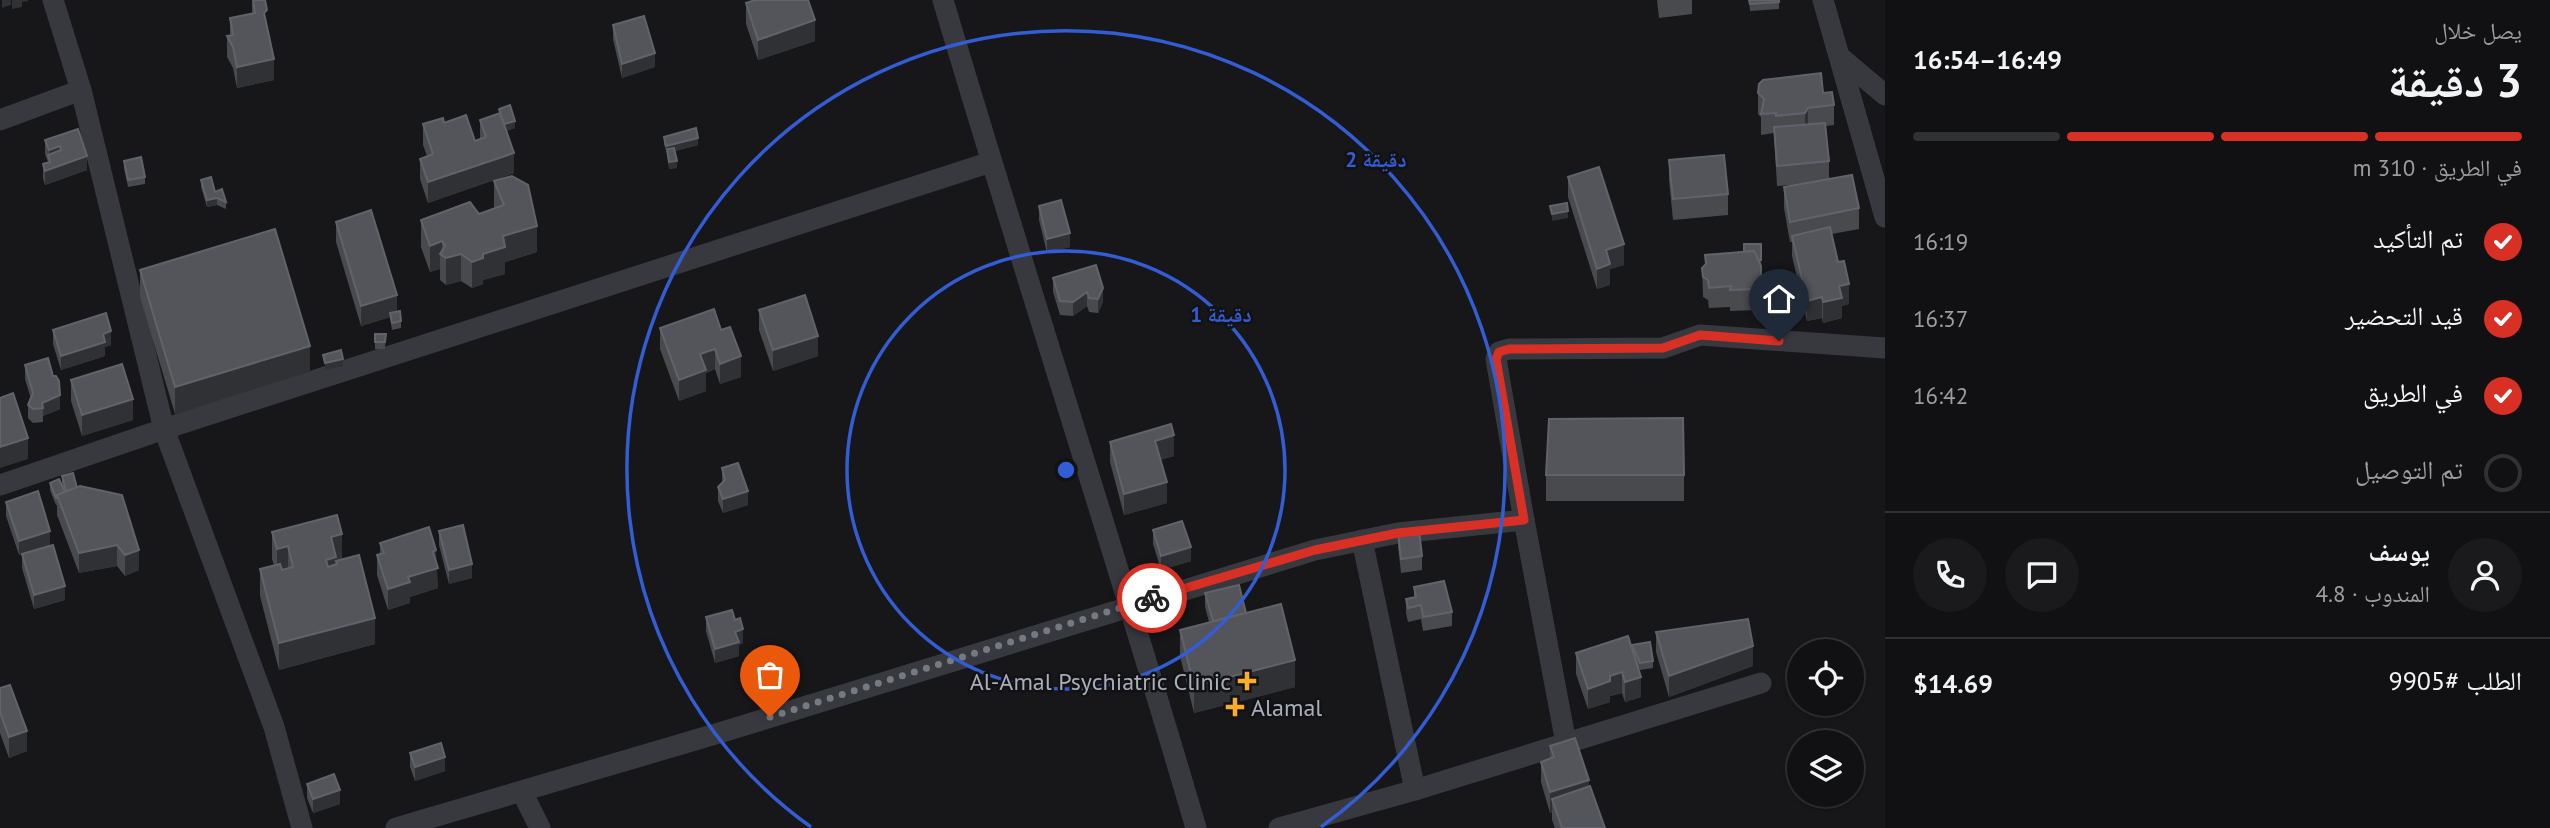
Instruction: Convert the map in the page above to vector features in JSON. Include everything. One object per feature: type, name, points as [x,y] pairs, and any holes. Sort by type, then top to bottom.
[{"type":"street","points":[[53,0],[81,90],[164,429],[274,727],[302,828]]},
{"type":"street","points":[[943,0],[1196,828]]},
{"type":"street","points":[[1823,0],[1885,217]]},
{"type":"street","points":[[1840,57],[1885,94]]},
{"type":"street","points":[[0,120],[81,90]]},
{"type":"street","points":[[0,485],[164,429],[991,162]]},
{"type":"street","points":[[1566,743],[1496,359],[1499,352],[1509,349],[1663,348],[1700,335],[1885,348]]},
{"type":"street","points":[[396,828],[732,729],[1315,550],[1398,533],[1524,520]]},
{"type":"street","points":[[1362,540],[1415,790]]},
{"type":"street","points":[[1279,828],[1415,790],[1761,683]]},
{"type":"street","points":[[522,792],[540,828]]},
{"type":"building","points":[[253,0],[265,0],[267,10],[264,13],[274,59],[237,67],[233,47],[227,36],[233,35],[230,18],[255,13]]},
{"type":"building","points":[[755,0],[808,0],[815,20],[758,40],[746,3]]},
{"type":"building","points":[[1749,0],[1779,0],[1779,2],[1750,4]]},
{"type":"building","points":[[644,16],[655,53],[622,64],[613,25]]},
{"type":"building","points":[[1821,73],[1823,93],[1832,92],[1834,105],[1808,108],[1805,113],[1776,116],[1776,113],[1761,114],[1764,99],[1758,93],[1759,84],[1763,80]]},
{"type":"building","points":[[510,105],[515,121],[504,124],[499,109]]},
{"type":"building","points":[[500,113],[514,153],[428,182],[420,159],[433,154],[423,124],[443,118],[444,123],[466,115],[475,141],[486,137],[480,120]]},
{"type":"building","points":[[1825,123],[1829,161],[1777,166],[1774,127]]},
{"type":"building","points":[[696,128],[698,138],[666,146],[664,137]]},
{"type":"building","points":[[78,129],[87,156],[45,171],[43,164],[50,162],[48,155],[61,150],[60,146],[49,150],[45,140]]},
{"type":"building","points":[[674,148],[677,161],[669,162],[667,149]]},
{"type":"building","points":[[1724,155],[1728,194],[1673,199],[1669,160]]},
{"type":"building","points":[[141,157],[145,177],[128,180],[124,161]]},
{"type":"building","points":[[1599,167],[1624,244],[1606,250],[1610,264],[1597,269],[1568,177]]},
{"type":"building","points":[[1852,175],[1859,208],[1790,222],[1784,187]]},
{"type":"building","points":[[512,176],[528,185],[537,226],[503,236],[505,247],[483,254],[483,258],[472,262],[461,254],[446,258],[440,254],[445,246],[442,241],[430,246],[421,220],[470,202],[479,214],[504,205],[494,181]]},
{"type":"building","points":[[211,177],[215,192],[222,189],[226,202],[217,198],[207,200],[201,180]]},
{"type":"building","points":[[1061,200],[1070,233],[1047,239],[1039,206]]},
{"type":"building","points":[[1567,203],[1568,211],[1552,214],[1550,206]]},
{"type":"building","points":[[371,210],[397,295],[361,306],[336,222]]},
{"type":"building","points":[[1830,227],[1838,262],[1844,261],[1849,284],[1839,286],[1842,298],[1823,302],[1822,297],[1807,301],[1792,236]]},
{"type":"building","points":[[275,229],[310,346],[175,387],[140,270]]},
{"type":"building","points":[[1744,244],[1761,244],[1761,260],[1758,260],[1754,251],[1744,252]]},
{"type":"building","points":[[1754,251],[1761,266],[1757,289],[1730,290],[1731,286],[1709,288],[1708,280],[1703,277],[1705,255]]},
{"type":"building","points":[[1096,265],[1103,288],[1098,299],[1089,298],[1087,292],[1073,302],[1060,301],[1053,278]]},
{"type":"building","points":[[805,295],[818,336],[773,350],[759,310]]},
{"type":"building","points":[[714,309],[721,330],[730,327],[741,356],[720,364],[715,349],[700,354],[706,370],[679,380],[660,328]]},
{"type":"building","points":[[400,311],[401,321],[392,323],[390,313]]},
{"type":"building","points":[[106,313],[111,331],[103,334],[105,342],[61,356],[53,330]]},
{"type":"building","points":[[375,334],[386,334],[385,342],[375,342]]},
{"type":"building","points":[[341,350],[343,359],[325,363],[323,355]]},
{"type":"building","points":[[48,358],[53,376],[59,381],[60,395],[42,403],[43,408],[33,409],[28,405],[33,393],[25,365]]},
{"type":"building","points":[[122,364],[133,399],[82,415],[71,380]]},
{"type":"building","points":[[13,393],[28,438],[0,447],[0,398]]},
{"type":"building","points":[[1683,418],[1684,475],[1546,475],[1549,419]]},
{"type":"building","points":[[1171,424],[1174,435],[1155,441],[1167,482],[1124,494],[1110,442]]},
{"type":"building","points":[[738,463],[748,491],[723,499],[718,487],[725,480],[722,468]]},
{"type":"building","points":[[73,473],[77,488],[66,491],[62,476]]},
{"type":"building","points":[[59,479],[65,492],[56,498],[50,483]]},
{"type":"building","points":[[80,486],[122,495],[139,550],[125,555],[117,545],[79,553],[57,495]]},
{"type":"building","points":[[38,491],[50,531],[19,541],[6,502]]},
{"type":"building","points":[[337,515],[342,534],[331,537],[336,557],[326,560],[328,567],[337,564],[336,561],[359,555],[375,618],[279,643],[260,569],[280,564],[282,570],[293,567],[288,546],[277,549],[272,532]]},
{"type":"building","points":[[1182,521],[1191,547],[1161,556],[1153,530]]},
{"type":"building","points":[[463,525],[472,564],[449,570],[439,531]]},
{"type":"building","points":[[429,527],[438,568],[408,577],[410,582],[388,589],[377,555],[384,553],[380,543]]},
{"type":"building","points":[[1419,530],[1422,556],[1401,559],[1398,533]]},
{"type":"building","points":[[53,545],[65,586],[34,595],[22,554]]},
{"type":"building","points":[[1444,581],[1452,612],[1423,617],[1421,605],[1408,608],[1406,599],[1416,597],[1414,587]]},
{"type":"building","points":[[1239,585],[1246,613],[1213,621],[1205,593]]},
{"type":"building","points":[[1281,604],[1295,660],[1194,686],[1180,630]]},
{"type":"building","points":[[732,610],[735,620],[740,618],[743,629],[735,632],[739,642],[715,649],[706,617]]},
{"type":"building","points":[[1748,619],[1753,646],[1669,676],[1656,632]]},
{"type":"building","points":[[1628,636],[1641,677],[1625,682],[1622,672],[1610,676],[1610,681],[1588,689],[1576,653]]},
{"type":"building","points":[[1650,642],[1653,661],[1640,663],[1632,645]]},
{"type":"building","points":[[10,685],[27,731],[9,737],[0,712],[0,688]]},
{"type":"building","points":[[1575,738],[1589,780],[1550,792],[1541,762],[1554,757],[1550,746]]},
{"type":"building","points":[[441,743],[445,757],[415,767],[410,753]]},
{"type":"building","points":[[334,774],[340,790],[313,799],[307,784]]},
{"type":"building","points":[[1590,786],[1605,828],[1562,828],[1552,799]]},
{"type":"way so far","points":[[770,717],[1152,598]]},
{"type":"place","name":"Al-Amal Psychiatric Clinic","points":[[1247,681]]},
{"type":"place","name":"Alamal","points":[[1235,707]]},
{"type":"route","points":[[1152,598],[1315,550],[1398,533],[1524,520],[1496,359],[1499,352],[1509,349],[1663,348],[1700,335],[1779,341]]}]
